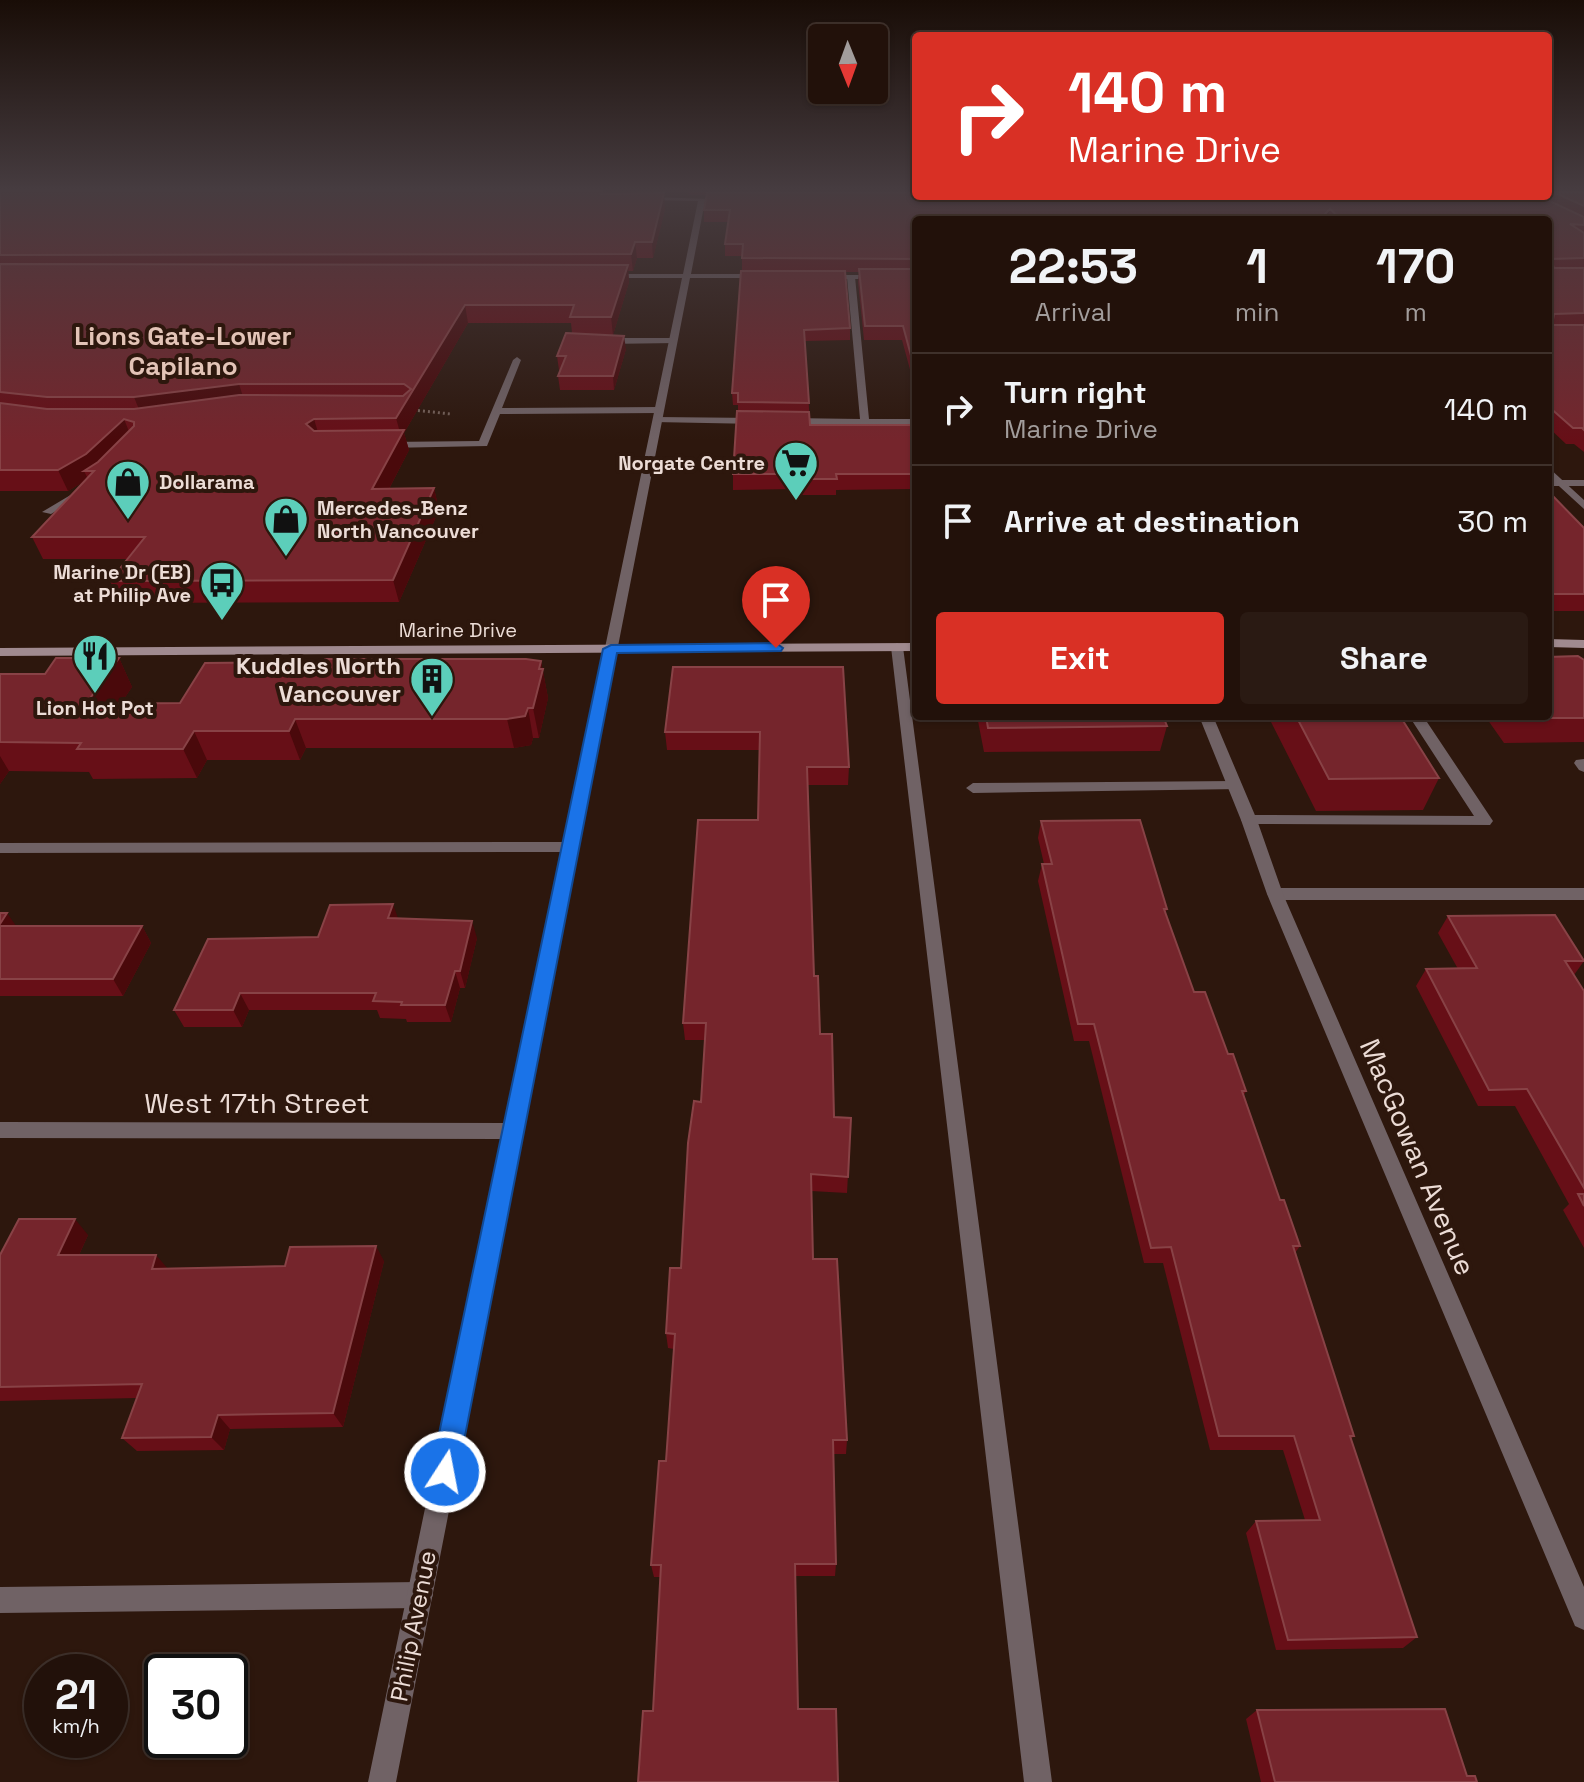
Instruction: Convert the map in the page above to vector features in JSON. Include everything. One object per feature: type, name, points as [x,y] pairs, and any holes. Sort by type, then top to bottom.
[{"type":"main road","points":[[1552,643],[1584,644]]},
{"type":"main road","name":"Marine Drive","points":[[0,652],[912,647]]},
{"type":"street","points":[[600,276],[777,276]]},
{"type":"street","name":"Philip Avenue","points":[[382,1782],[686,276]]},
{"type":"street","points":[[821,276],[912,277]]},
{"type":"street","points":[[851,277],[865,422]]},
{"type":"street","points":[[596,341],[673,341]]},
{"type":"street","points":[[367,445],[483,444],[517,360]]},
{"type":"street","points":[[496,411],[769,421]]},
{"type":"street","points":[[785,421],[912,422]]},
{"type":"street","points":[[1552,474],[1584,506]]},
{"type":"street","points":[[47,512],[101,479]]},
{"type":"street","points":[[1552,483],[1584,483]]},
{"type":"street","points":[[897,647],[1038,1782]]},
{"type":"street","name":"MacGowan Avenue","points":[[1208,720],[1249,820],[1275,894],[1584,1617]]},
{"type":"street","points":[[1249,820],[1485,821],[1419,720]]},
{"type":"street","points":[[973,788],[1235,786]]},
{"type":"street","points":[[0,848],[571,847]]},
{"type":"street","points":[[1275,894],[1584,894]]},
{"type":"street","name":"West 17th Street","points":[[0,1130],[514,1131]]},
{"type":"street","points":[[0,1600],[420,1595]]},
{"type":"path","points":[[408,410],[452,414],[496,411]]},
{"type":"building","points":[[0,274],[625,274],[611,317],[570,317],[574,305],[465,305],[396,418],[314,419],[306,424],[314,431],[404,430],[372,489],[434,488],[393,580],[110,581],[145,537],[32,537],[94,471],[84,471],[98,462],[134,426],[134,422],[124,419],[86,454],[58,470],[0,470],[0,403],[47,409],[134,409],[239,395],[403,396],[411,389],[404,384],[239,384],[134,397],[47,397],[0,392]]},
{"type":"building","points":[[741,274],[845,274],[850,328],[804,330],[809,403],[738,402],[738,393],[732,393]]},
{"type":"building","points":[[860,274],[912,274],[912,359],[903,326],[865,326]]},
{"type":"building","points":[[1552,274],[1584,274],[1584,313],[1554,314],[1552,325]]},
{"type":"building","points":[[1552,325],[1584,325],[1584,430],[1573,428],[1552,410]]},
{"type":"building","points":[[566,333],[624,336],[613,376],[558,376],[566,356],[557,356]]},
{"type":"building","points":[[737,411],[809,412],[810,425],[912,425],[912,474],[836,474],[837,479],[797,479],[796,474],[733,474]]},
{"type":"building","points":[[1552,495],[1584,528],[1584,594],[1552,594]]},
{"type":"building","points":[[1578,656],[1584,660],[1584,718],[1552,718],[1552,657]]},
{"type":"building","points":[[56,658],[119,658],[86,704],[180,703],[205,663],[323,662],[325,659],[526,659],[541,661],[539,669],[543,669],[533,708],[528,708],[525,716],[507,719],[295,719],[289,731],[194,731],[183,749],[77,749],[81,743],[0,742],[0,674],[45,674]]},
{"type":"building","points":[[673,667],[843,667],[849,767],[807,767],[814,976],[818,976],[820,1034],[832,1034],[834,1117],[851,1118],[848,1177],[811,1174],[813,1259],[837,1259],[847,1440],[833,1440],[836,1564],[795,1564],[798,1709],[836,1709],[838,1782],[638,1782],[643,1711],[653,1711],[661,1565],[651,1565],[659,1461],[666,1461],[675,1334],[666,1333],[670,1268],[681,1268],[688,1143],[694,1101],[701,1102],[706,1023],[683,1023],[698,820],[758,820],[760,732],[665,732]]},
{"type":"building","points":[[987,720],[1165,720],[1167,726],[988,728]]},
{"type":"building","points":[[1298,720],[1403,720],[1439,778],[1329,779]]},
{"type":"building","points":[[1140,820],[1167,909],[1164,909],[1194,992],[1205,992],[1228,1054],[1233,1054],[1246,1091],[1242,1091],[1280,1200],[1284,1200],[1300,1246],[1293,1246],[1354,1436],[1350,1436],[1417,1637],[1288,1640],[1256,1521],[1320,1520],[1294,1436],[1219,1436],[1171,1247],[1151,1248],[1094,1024],[1078,1024],[1042,864],[1052,864],[1041,821]]},
{"type":"building","points":[[393,904],[388,918],[472,921],[460,971],[455,971],[445,1005],[401,1005],[402,1002],[373,1001],[376,993],[240,993],[233,1010],[174,1010],[208,939],[318,937],[330,905]]},
{"type":"building","points":[[1555,915],[1584,961],[1565,961],[1584,991],[1584,1188],[1527,1089],[1489,1090],[1426,969],[1477,968],[1448,916]]},
{"type":"building","points":[[0,926],[142,926],[113,979],[0,979]]},
{"type":"building","points":[[19,1219],[75,1219],[58,1255],[156,1255],[152,1269],[285,1266],[290,1247],[376,1246],[333,1413],[218,1415],[211,1437],[122,1438],[142,1384],[0,1387],[0,1255]]},
{"type":"building","points":[[1445,1709],[1467,1776],[1475,1776],[1477,1782],[1275,1782],[1257,1710]]},
{"type":"place","name":"Norgate Centre","points":[[796,502]]},
{"type":"place","name":"Dollarama","points":[[128,521]]},
{"type":"place","name":"Mercedes-Benz North Vancouver","points":[[286,558]]},
{"type":"place","name":"Marine Dr (EB) at Philip Ave","points":[[222,622]]},
{"type":"place","name":"Lion Hot Pot","points":[[95,695]]},
{"type":"place","name":"Kuddles North Vancouver","points":[[432,718]]},
{"type":"district","name":"Lions Gate-Lower Capilano","points":[[183,351]]},
{"type":"route","points":[[445,1472],[611,649],[776,648]]}]
